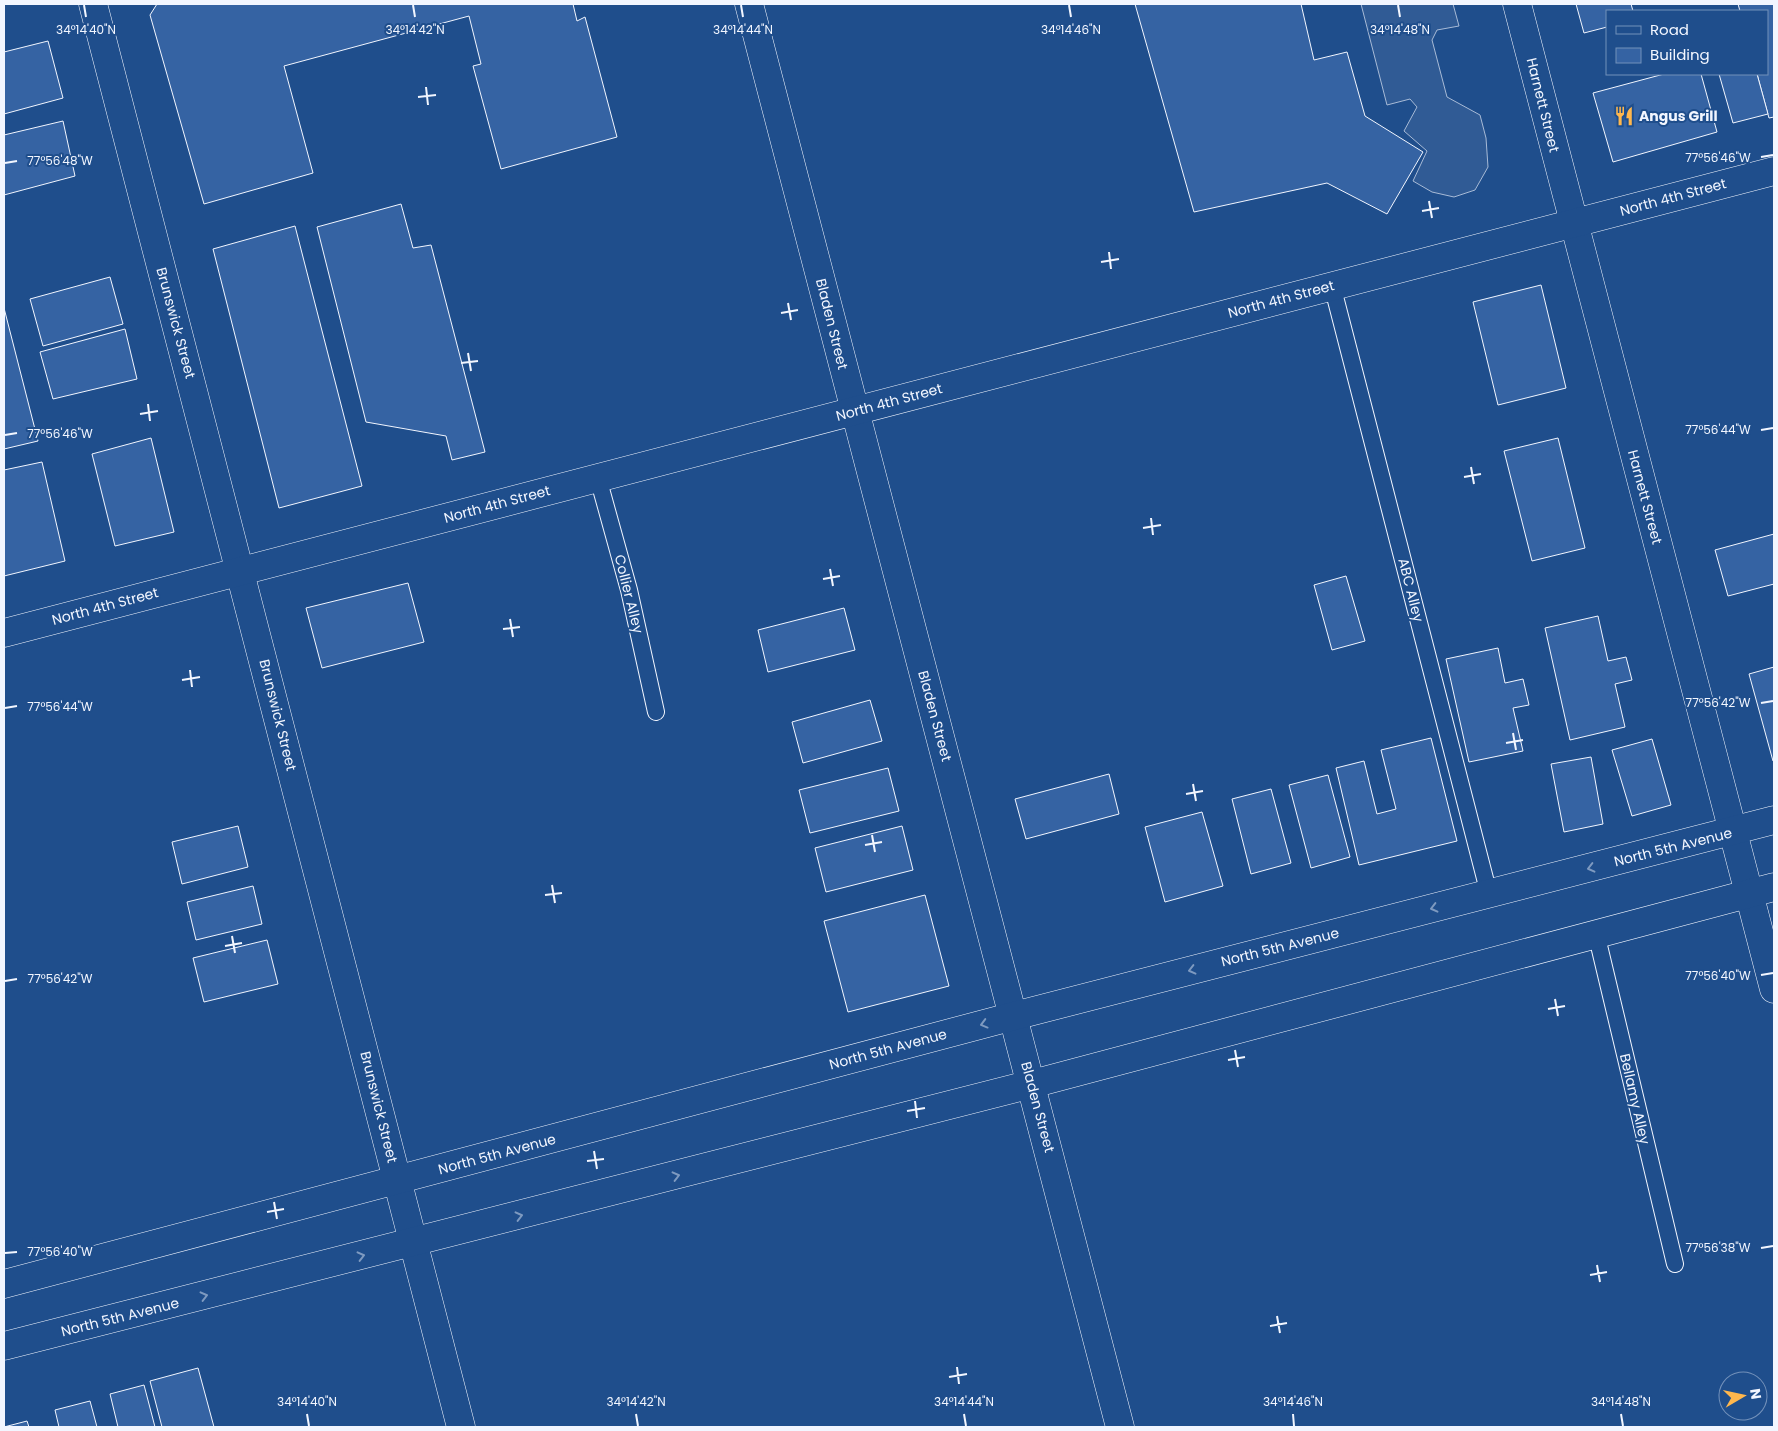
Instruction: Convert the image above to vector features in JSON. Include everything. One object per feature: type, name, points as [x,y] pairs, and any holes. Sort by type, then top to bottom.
[{"type":"street","name":"Brunswick Street","points":[[93,4],[461,1427]]},
{"type":"street","name":"Bladen Street","points":[[749,4],[1120,1427]]},
{"type":"street","name":"Harnett Street","points":[[1518,4],[1573,223],[1733,831],[1762,890],[1774,989]]},
{"type":"street","name":"North 4th Street","points":[[4,633],[1774,170]]},
{"type":"street","name":"North 5th Avenue","points":[[4,1284],[1014,1016],[1774,820]]},
{"type":"street","name":"North 5th Avenue","points":[[4,1346],[1032,1084],[1762,890]]},
{"type":"lane","name":"ABC Alley","points":[[1332,285],[1488,894]]},
{"type":"lane","name":"Collier Alley","points":[[598,478],[629,590],[656,712]]},
{"type":"lane","name":"Bellamy Alley","points":[[1596,934],[1675,1264]]},
{"type":"shaded area","points":[[1361,4],[1453,4],[1459,26],[1437,30],[1432,40],[1447,97],[1480,115],[1486,138],[1488,167],[1475,190],[1454,197],[1432,192],[1413,181],[1427,151],[1404,131],[1417,107],[1410,99],[1387,105]]},
{"type":"building","points":[[157,4],[573,4],[577,21],[585,17],[617,137],[501,169],[473,66],[481,64],[469,16],[284,66],[313,173],[204,204],[150,15]]},
{"type":"building","points":[[1135,4],[1301,4],[1314,60],[1347,52],[1365,116],[1423,152],[1387,214],[1327,183],[1194,212]]},
{"type":"building","points":[[1576,4],[1631,4],[1633,10],[1606,10],[1606,27],[1584,33]]},
{"type":"building","points":[[1738,4],[1774,4],[1774,117],[1769,118],[1757,75],[1768,75],[1768,10],[1740,10]]},
{"type":"building","points":[[48,41],[63,98],[4,114],[4,52]]},
{"type":"building","points":[[1660,75],[1701,75],[1717,132],[1613,162],[1593,93]]},
{"type":"building","points":[[1719,75],[1757,75],[1768,114],[1733,123]]},
{"type":"building","points":[[63,121],[75,176],[4,195],[4,135]]},
{"type":"building","points":[[401,204],[413,248],[431,245],[485,452],[452,460],[446,436],[366,422],[317,227]]},
{"type":"building","points":[[295,226],[362,486],[279,508],[213,249]]},
{"type":"building","points":[[110,277],[123,324],[43,346],[30,299]]},
{"type":"building","points":[[1541,285],[1566,388],[1498,405],[1473,302]]},
{"type":"building","points":[[4,308],[38,441],[4,449]]},
{"type":"building","points":[[125,329],[137,379],[53,399],[40,352]]},
{"type":"building","points":[[151,438],[174,532],[115,546],[92,454]]},
{"type":"building","points":[[1558,438],[1585,548],[1532,561],[1504,451]]},
{"type":"building","points":[[42,462],[65,561],[4,576],[4,470]]},
{"type":"building","points":[[1774,534],[1774,584],[1728,596],[1715,550]]},
{"type":"building","points":[[1346,576],[1365,641],[1332,650],[1314,585]]},
{"type":"building","points":[[408,583],[424,642],[322,668],[306,608]]},
{"type":"building","points":[[844,608],[855,650],[768,672],[758,630]]},
{"type":"building","points":[[1598,616],[1608,661],[1626,657],[1632,680],[1615,684],[1625,727],[1570,740],[1545,628]]},
{"type":"building","points":[[1498,648],[1505,683],[1523,679],[1529,705],[1513,708],[1523,751],[1469,762],[1446,659]]},
{"type":"building","points":[[1774,667],[1774,760],[1773,761],[1749,674]]},
{"type":"building","points":[[870,700],[882,741],[803,763],[792,722]]},
{"type":"building","points":[[1431,738],[1457,841],[1359,865],[1336,768],[1364,761],[1377,814],[1396,809],[1381,750]]},
{"type":"building","points":[[1652,739],[1671,805],[1632,816],[1612,750]]},
{"type":"building","points":[[1591,757],[1603,824],[1564,832],[1551,764]]},
{"type":"building","points":[[888,768],[899,811],[810,833],[799,790]]},
{"type":"building","points":[[1109,774],[1119,814],[1026,839],[1015,799]]},
{"type":"building","points":[[1328,775],[1350,857],[1311,868],[1289,785]]},
{"type":"building","points":[[1271,789],[1291,863],[1251,874],[1232,799]]},
{"type":"building","points":[[1202,812],[1223,886],[1165,902],[1145,827]]},
{"type":"building","points":[[238,826],[248,867],[182,884],[172,842]]},
{"type":"building","points":[[902,826],[913,870],[826,892],[815,848]]},
{"type":"building","points":[[253,886],[262,924],[196,940],[187,902]]},
{"type":"building","points":[[925,895],[949,986],[848,1012],[824,921]]},
{"type":"building","points":[[267,940],[278,984],[204,1002],[193,958]]},
{"type":"building","points":[[198,1368],[214,1427],[162,1427],[150,1381]]},
{"type":"building","points":[[144,1385],[155,1427],[118,1427],[110,1394]]},
{"type":"building","points":[[90,1401],[97,1427],[59,1427],[55,1410]]},
{"type":"building","points":[[27,1421],[29,1427],[4,1427]]},
{"type":"place","name":"Angus Grill","points":[[1624,116]]}]
